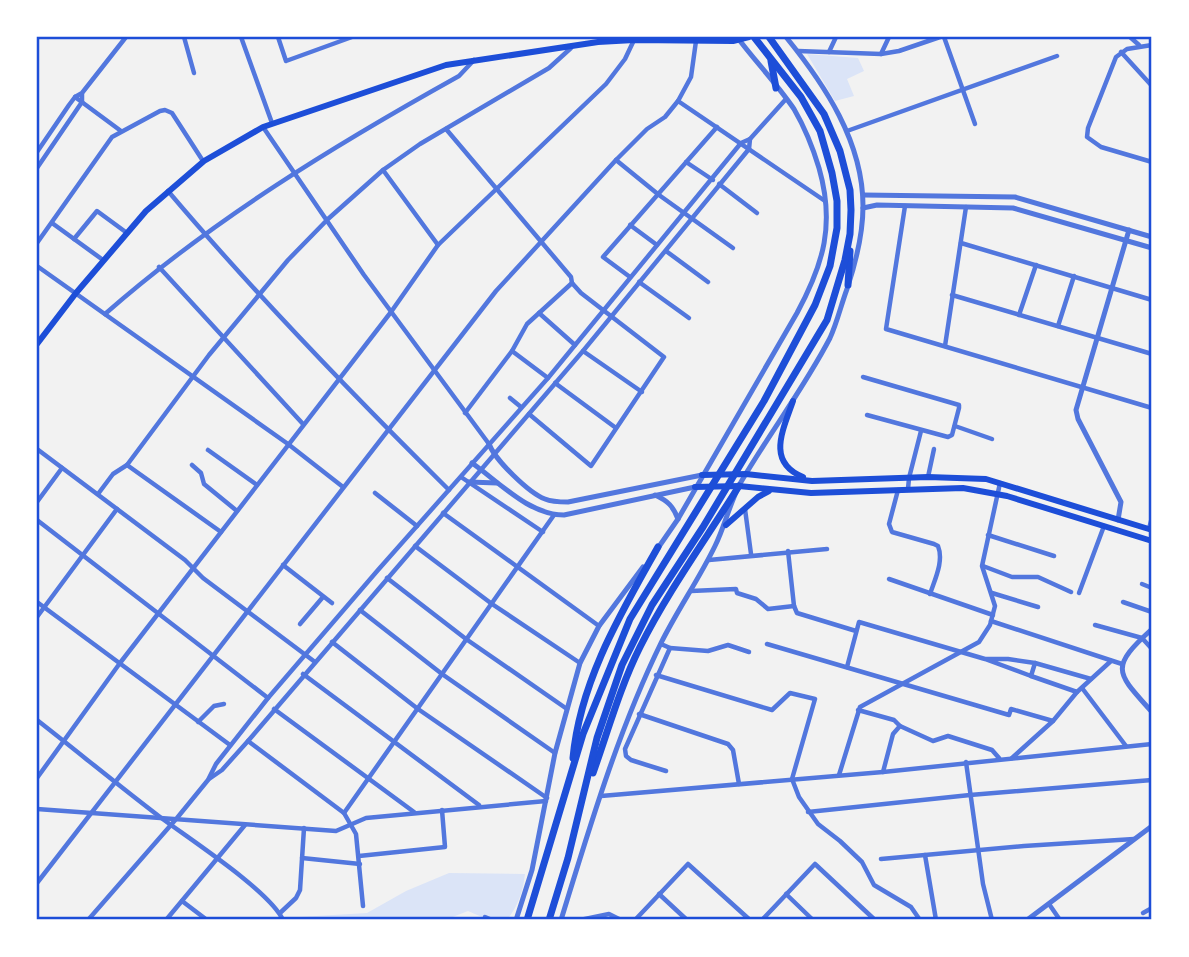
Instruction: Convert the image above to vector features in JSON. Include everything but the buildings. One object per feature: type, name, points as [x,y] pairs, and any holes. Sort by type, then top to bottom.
[{"type":"main road","points":[[37,344],[103,260],[168,191],[204,161],[272,123],[446,65],[571,48],[599,39],[733,41],[751,37],[769,57],[801,97],[820,131],[836,189],[836,228],[830,266],[820,294],[740,442],[630,619],[583,734],[527,920]]},
{"type":"main road","points":[[769,37],[824,114],[840,151],[850,190],[848,285]]},
{"type":"main road","points":[[769,57],[776,88]]},
{"type":"main road","points":[[549,920],[568,858],[597,738],[622,665],[652,605],[704,527],[827,320],[850,234]]},
{"type":"main road","points":[[793,401],[780,439],[781,460],[792,472],[812,481]]},
{"type":"main road","points":[[702,475],[746,474],[812,481],[962,477],[1000,482],[1151,529]]},
{"type":"main road","points":[[582,800],[622,690],[656,615],[739,486]]},
{"type":"main road","points":[[695,487],[739,486],[811,494],[963,488],[998,494],[1152,541]]},
{"type":"main road","points":[[726,525],[771,490]]},
{"type":"main road","points":[[571,773],[578,718],[594,674],[612,628],[658,547]]},
{"type":"main road","points":[[532,870],[541,874]]},
{"type":"street","points":[[37,152],[75,97],[82,93],[126,37]]},
{"type":"street","points":[[184,37],[194,73]]},
{"type":"street","points":[[241,37],[272,123]]},
{"type":"street","points":[[278,37],[286,61],[352,37]]},
{"type":"street","points":[[516,920],[532,870],[555,752],[580,663],[600,626],[678,519],[813,284],[823,251],[827,203],[812,144],[786,99],[737,37]]},
{"type":"street","points":[[561,920],[617,746],[661,644],[709,560],[726,525],[739,486],[831,336],[860,243],[863,195],[847,131],[825,90],[786,37]]},
{"type":"street","points":[[829,52],[836,37]]},
{"type":"street","points":[[881,54],[889,37]]},
{"type":"street","points":[[797,51],[881,54],[942,37],[975,124]]},
{"type":"street","points":[[1130,37],[1140,46]]},
{"type":"street","points":[[37,778],[120,663],[391,312],[438,245],[606,84],[625,59],[634,38]]},
{"type":"street","points":[[37,883],[496,291],[616,160],[647,129],[665,117],[678,101],[691,77],[696,41]]},
{"type":"street","points":[[1152,45],[1127,49],[1112,62],[1087,137],[1101,147],[1152,162]]},
{"type":"street","points":[[97,494],[113,474],[127,465],[223,339],[288,260],[328,219],[383,170],[446,129],[550,68],[571,48]]},
{"type":"street","points":[[1121,52],[1152,86]]},
{"type":"street","points":[[847,131],[1057,56]]},
{"type":"street","points":[[106,314],[159,267],[296,172],[459,76],[475,60]]},
{"type":"street","points":[[37,167],[82,102],[82,93]]},
{"type":"street","points":[[75,97],[121,131]]},
{"type":"street","points":[[88,920],[208,780],[216,764],[268,698],[548,378],[741,143],[750,139],[786,99]]},
{"type":"street","points":[[678,101],[827,203]]},
{"type":"street","points":[[37,243],[112,137],[159,111],[169,111],[204,161]]},
{"type":"street","points":[[263,127],[391,312],[489,444],[493,455],[539,496],[568,502],[702,475]]},
{"type":"street","points":[[630,277],[603,257],[717,127]]},
{"type":"street","points":[[446,129],[571,277],[572,283],[581,293],[664,357],[591,466],[529,414]]},
{"type":"street","points":[[208,780],[222,770],[248,741],[583,351],[749,149],[750,139]]},
{"type":"street","points":[[616,160],[659,195],[733,248]]},
{"type":"street","points":[[686,162],[713,180]]},
{"type":"street","points":[[383,170],[438,245]]},
{"type":"street","points":[[719,184],[757,213]]},
{"type":"street","points":[[168,191],[387,429],[449,490]]},
{"type":"street","points":[[863,195],[1015,197],[1152,237]]},
{"type":"street","points":[[863,208],[877,205],[1013,208],[1152,248]]},
{"type":"street","points":[[905,206],[886,329],[1152,408]]},
{"type":"street","points":[[945,346],[966,207]]},
{"type":"street","points":[[74,239],[97,211],[127,233]]},
{"type":"street","points":[[52,223],[103,260]]},
{"type":"street","points":[[630,225],[657,245]]},
{"type":"street","points":[[1118,520],[1121,502],[1078,419],[1076,410],[1129,230]]},
{"type":"street","points":[[961,243],[1152,300]]},
{"type":"street","points":[[666,251],[708,282]]},
{"type":"street","points":[[1019,315],[1036,265]]},
{"type":"street","points":[[37,266],[288,444],[343,487]]},
{"type":"street","points":[[159,267],[303,425]]},
{"type":"street","points":[[1058,326],[1074,276]]},
{"type":"street","points":[[639,282],[689,318]]},
{"type":"street","points":[[465,413],[512,351],[527,324],[572,283]]},
{"type":"street","points":[[952,295],[1152,354]]},
{"type":"street","points":[[539,313],[575,345]]},
{"type":"street","points":[[512,351],[548,378]]},
{"type":"street","points":[[583,351],[642,392]]},
{"type":"street","points":[[863,377],[959,405],[952,435],[948,437],[867,415]]},
{"type":"street","points":[[555,383],[616,428]]},
{"type":"street","points":[[510,398],[521,407]]},
{"type":"street","points":[[955,426],[992,439]]},
{"type":"street","points":[[908,489],[908,478],[921,431]]},
{"type":"street","points":[[37,449],[315,662]]},
{"type":"street","points":[[928,477],[934,449]]},
{"type":"street","points":[[208,450],[257,485]]},
{"type":"street","points":[[472,463],[536,509],[554,515],[695,487]]},
{"type":"street","points":[[127,465],[221,532]]},
{"type":"street","points":[[192,465],[201,474],[204,484],[237,511]]},
{"type":"street","points":[[37,502],[62,468]]},
{"type":"street","points":[[461,477],[543,532]]},
{"type":"street","points":[[469,482],[499,483]]},
{"type":"street","points":[[839,775],[858,710],[979,642],[991,621],[995,606],[982,566],[1000,482]]},
{"type":"street","points":[[898,490],[889,524],[892,532],[934,544],[940,552],[930,594]]},
{"type":"street","points":[[375,493],[417,526]]},
{"type":"street","points":[[655,495],[667,500],[678,519]]},
{"type":"street","points":[[745,508],[751,554]]},
{"type":"street","points":[[37,617],[117,509]]},
{"type":"street","points":[[443,513],[600,626]]},
{"type":"street","points":[[344,813],[554,515]]},
{"type":"street","points":[[1151,529],[1152,517]]},
{"type":"street","points":[[37,520],[268,698]]},
{"type":"street","points":[[1079,593],[1104,526]]},
{"type":"street","points":[[988,535],[1054,556]]},
{"type":"street","points":[[415,546],[492,604],[580,663]]},
{"type":"street","points":[[709,560],[827,548]]},
{"type":"street","points":[[788,551],[797,613],[857,631]]},
{"type":"street","points":[[283,565],[332,603]]},
{"type":"street","points":[[982,566],[1012,577],[1038,577],[1071,592]]},
{"type":"street","points":[[387,578],[466,639],[567,709]]},
{"type":"street","points":[[889,579],[993,615]]},
{"type":"street","points":[[1142,583],[1152,587]]},
{"type":"street","points":[[691,591],[736,589],[737,593],[755,599],[768,609],[794,606]]},
{"type":"street","points":[[991,593],[1038,607]]},
{"type":"street","points":[[300,624],[323,597]]},
{"type":"street","points":[[37,602],[230,745]]},
{"type":"street","points":[[1123,602],[1152,612]]},
{"type":"street","points":[[360,610],[442,674],[555,752]]},
{"type":"street","points":[[991,621],[1122,664]]},
{"type":"street","points":[[847,667],[859,622],[1080,690],[1127,746]]},
{"type":"street","points":[[1096,625],[1142,638],[1152,649]]},
{"type":"street","points":[[1152,629],[1126,655],[1122,664],[1126,683],[1152,712]]},
{"type":"street","points":[[332,642],[418,709],[546,800]]},
{"type":"street","points":[[661,644],[670,649],[708,651],[728,645],[749,652]]},
{"type":"street","points":[[767,644],[1009,715],[1012,709],[1053,721]]},
{"type":"street","points":[[666,771],[631,760],[626,756],[625,750],[670,649]]},
{"type":"street","points":[[985,659],[1035,663],[1091,679]]},
{"type":"street","points":[[1012,758],[1053,721],[1080,690],[1111,661]]},
{"type":"street","points":[[1031,676],[1035,663]]},
{"type":"street","points":[[303,674],[480,806]]},
{"type":"street","points":[[656,676],[772,710],[790,693],[815,699],[792,779],[799,797],[808,812],[862,862],[874,885],[911,907],[920,920]]},
{"type":"street","points":[[198,722],[214,706],[225,704]]},
{"type":"street","points":[[274,709],[415,813]]},
{"type":"street","points":[[858,710],[894,720],[900,726],[933,741],[948,736],[992,750],[999,758]]},
{"type":"street","points":[[639,714],[729,744],[733,750],[739,784]]},
{"type":"street","points":[[37,720],[218,859],[280,913],[283,920]]},
{"type":"street","points":[[883,772],[893,734],[900,726]]},
{"type":"street","points":[[248,741],[344,813],[352,823],[359,856],[363,906]]},
{"type":"street","points":[[601,796],[883,772],[1152,744]]},
{"type":"street","points":[[966,762],[978,850],[992,920]]},
{"type":"street","points":[[808,812],[1152,780]]},
{"type":"street","points":[[37,809],[336,831],[366,818],[546,800]]},
{"type":"street","points":[[359,856],[445,848],[442,810]]},
{"type":"street","points":[[166,920],[245,824]]},
{"type":"street","points":[[1027,920],[1152,826]]},
{"type":"street","points":[[280,913],[296,898],[300,890],[304,828]]},
{"type":"street","points":[[880,859],[1135,839]]},
{"type":"street","points":[[925,855],[936,920]]},
{"type":"street","points":[[302,858],[360,864]]},
{"type":"street","points":[[635,920],[688,864],[750,920]]},
{"type":"street","points":[[762,920],[815,864],[875,920]]},
{"type":"street","points":[[659,894],[687,920]]},
{"type":"street","points":[[786,894],[813,920]]},
{"type":"street","points":[[182,901],[207,920]]},
{"type":"street","points":[[1049,904],[1060,920]]},
{"type":"street","points":[[1143,913],[1152,908]]},
{"type":"street","points":[[485,917],[492,920]]},
{"type":"street","points":[[602,920],[608,918]]},
{"type":"street","points":[[580,920],[621,920]]},
{"type":"shaded area","points":[[807,54],[858,58],[864,71],[847,79],[854,96],[835,101]]},
{"type":"shaded area","points":[[449,873],[525,874],[519,898],[507,920],[489,920],[468,911],[445,920],[302,920],[299,917],[367,913],[406,891]]}]
